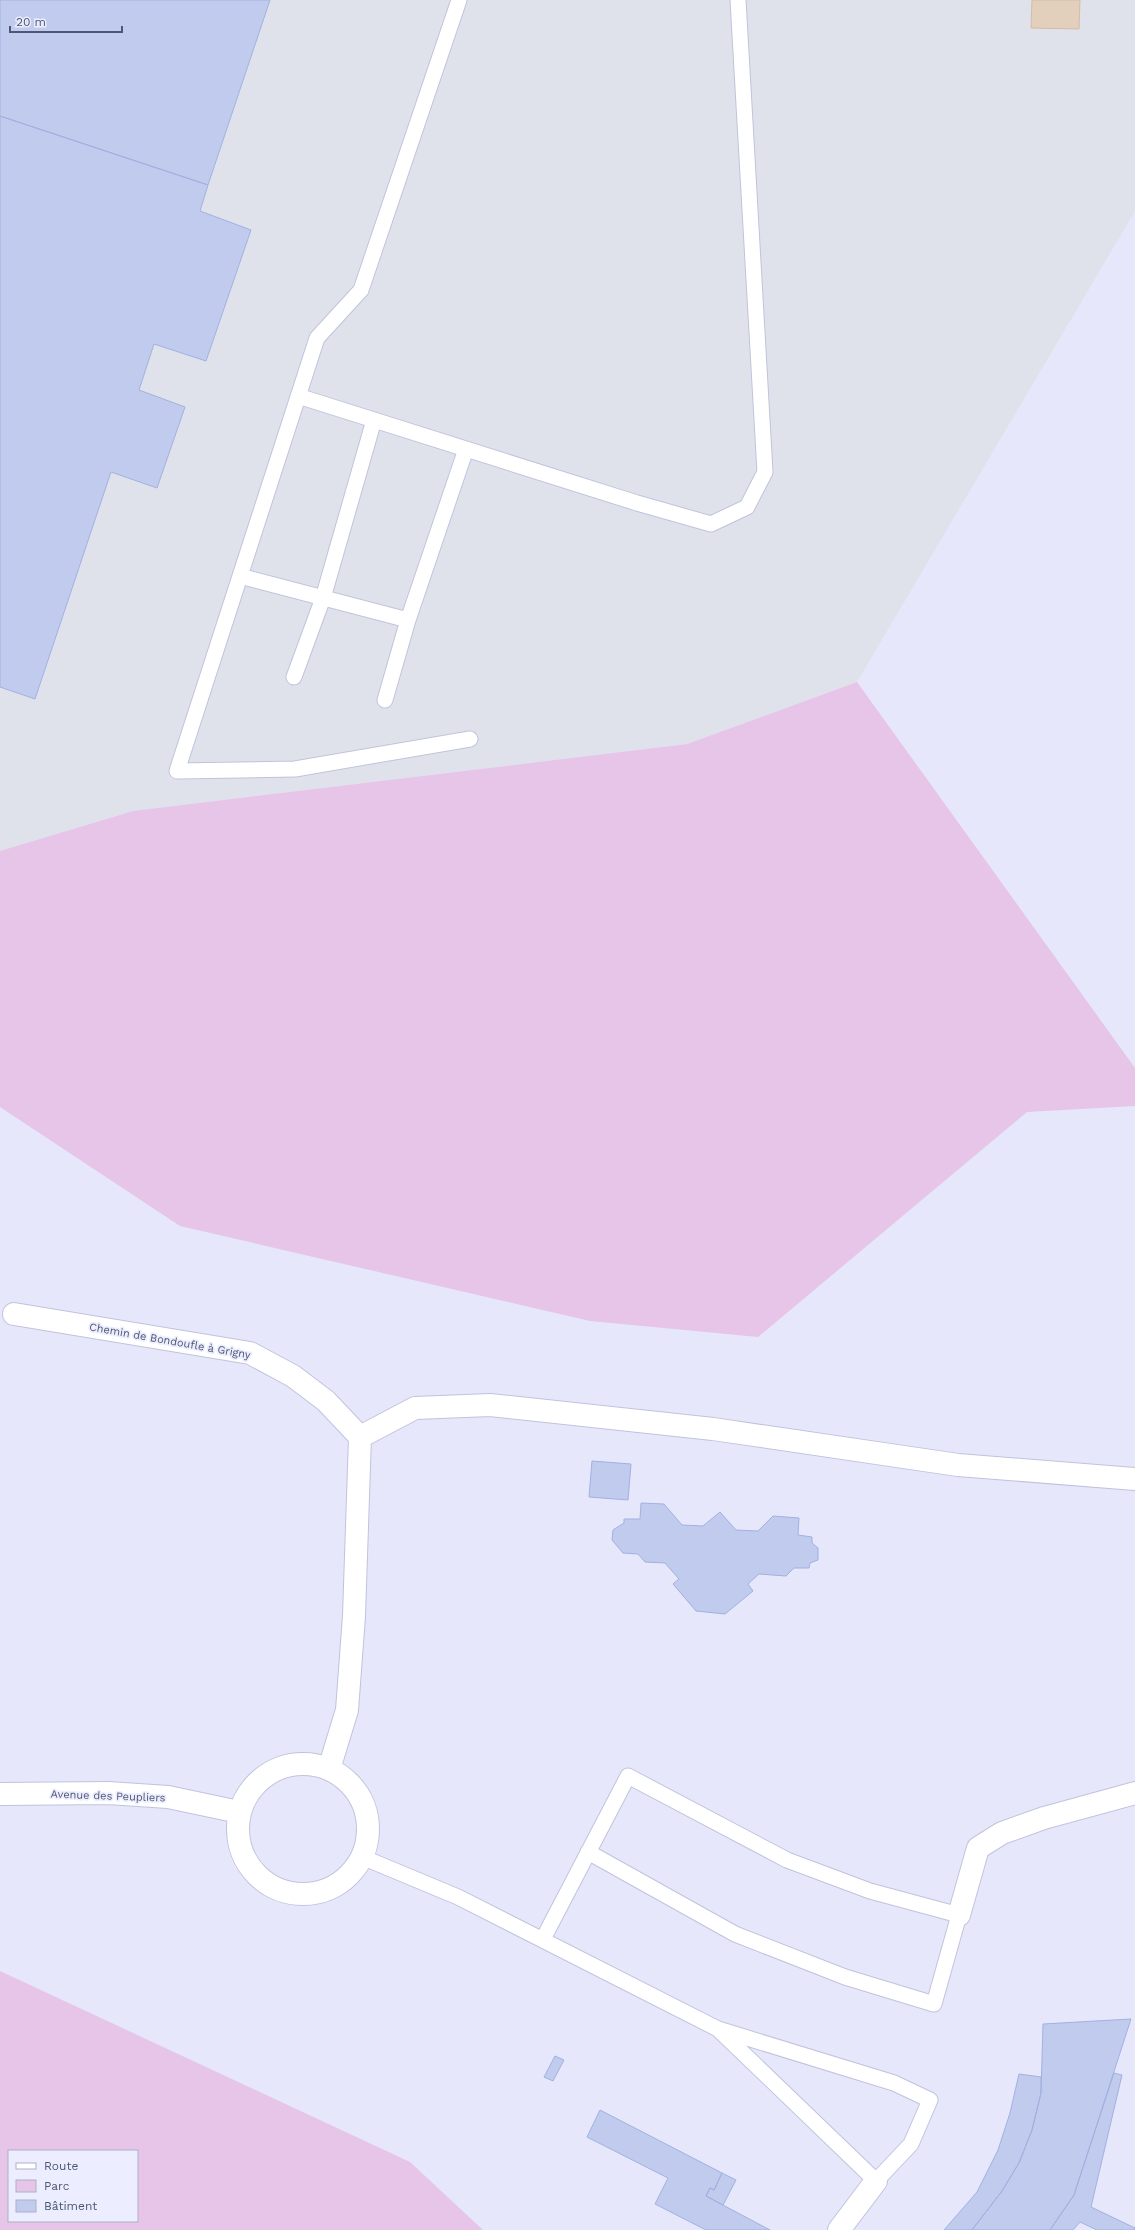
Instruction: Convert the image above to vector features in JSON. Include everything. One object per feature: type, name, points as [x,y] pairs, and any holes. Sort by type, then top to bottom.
[{"type":"street","name":"Chemin de Bondoufle à Grigny","points":[[7,1313],[250,1353],[294,1376],[326,1401],[360,1437]]},
{"type":"street","points":[[329,1769],[347,1710],[354,1616],[360,1437],[414,1408],[490,1406],[713,1429],[958,1465],[1135,1479]]},
{"type":"street","points":[[307,1764],[329,1769],[346,1779],[357,1791],[366,1812],[368,1835],[362,1857],[344,1880],[324,1890],[302,1894],[280,1890],[256,1876],[243,1857],[237,1835],[239,1812],[248,1793],[264,1776],[284,1766],[307,1764]]},
{"type":"street","name":"Avenue des Peupliers","points":[[0,1794],[108,1793],[168,1797],[239,1812]]},
{"type":"street","points":[[959,1915],[978,1848],[1002,1832],[1044,1818],[1135,1793]]},
{"type":"street","points":[[839,2230],[876,2181]]},
{"type":"lane","points":[[459,0],[362,290],[317,338],[177,771],[295,769],[470,739]]},
{"type":"lane","points":[[298,396],[711,524],[747,507],[765,472],[738,0]]},
{"type":"lane","points":[[294,677],[323,598],[374,420]]},
{"type":"lane","points":[[385,700],[408,620],[466,449]]},
{"type":"lane","points":[[240,576],[408,620]]},
{"type":"lane","points":[[543,1939],[588,1852],[628,1776],[787,1860],[870,1891],[959,1915],[934,2004],[845,1977],[735,1934],[588,1852]]},
{"type":"lane","points":[[362,1857],[458,1897],[718,2029],[894,2083],[930,2100],[911,2144],[876,2181],[718,2029]]},
{"type":"shaded area","points":[[0,0],[1135,0],[1135,211],[857,682],[687,744],[133,811],[0,851]]},
{"type":"shaded area","points":[[1032,0],[1080,0],[1079,29],[1031,28]]},
{"type":"green space","points":[[857,682],[1135,1068],[1135,1106],[1027,1112],[758,1337],[590,1321],[180,1226],[0,1107],[0,851],[133,811],[687,744]]},
{"type":"green space","points":[[0,1971],[410,2162],[483,2230],[0,2230]]},
{"type":"building","points":[[0,0],[270,0],[208,185],[0,116]]},
{"type":"building","points":[[0,116],[208,185],[200,211],[251,230],[206,361],[154,344],[139,390],[185,407],[157,488],[111,472],[35,699],[0,687]]},
{"type":"building","points":[[592,1461],[631,1464],[628,1500],[589,1497]]},
{"type":"building","points":[[641,1503],[664,1504],[682,1525],[703,1526],[720,1512],[736,1530],[758,1531],[773,1516],[799,1518],[798,1535],[812,1537],[812,1543],[818,1548],[818,1560],[810,1563],[809,1568],[794,1568],[786,1576],[759,1574],[748,1584],[753,1591],[725,1614],[696,1611],[673,1584],[679,1579],[665,1563],[645,1562],[638,1554],[623,1553],[612,1540],[613,1530],[624,1523],[624,1519],[640,1519]]},
{"type":"building","points":[[1131,2019],[1074,2195],[1050,2230],[972,2230],[1002,2191],[1019,2163],[1032,2130],[1041,2093],[1043,2024]]},
{"type":"building","points":[[555,2056],[564,2060],[553,2081],[544,2077]]},
{"type":"building","points":[[1114,2073],[1122,2075],[1091,2207],[1135,2228],[1135,2230],[1097,2230],[1080,2222],[1073,2230],[1050,2230],[1074,2195]]},
{"type":"building","points":[[1019,2074],[1041,2077],[1041,2093],[1032,2130],[1019,2163],[1002,2191],[972,2230],[944,2230],[977,2192],[998,2150],[1010,2113]]},
{"type":"building","points":[[600,2110],[722,2173],[714,2190],[710,2188],[706,2196],[770,2230],[706,2230],[655,2204],[668,2178],[587,2137]]},
{"type":"building","points":[[722,2173],[736,2180],[723,2205],[706,2196],[710,2188],[714,2190]]}]
